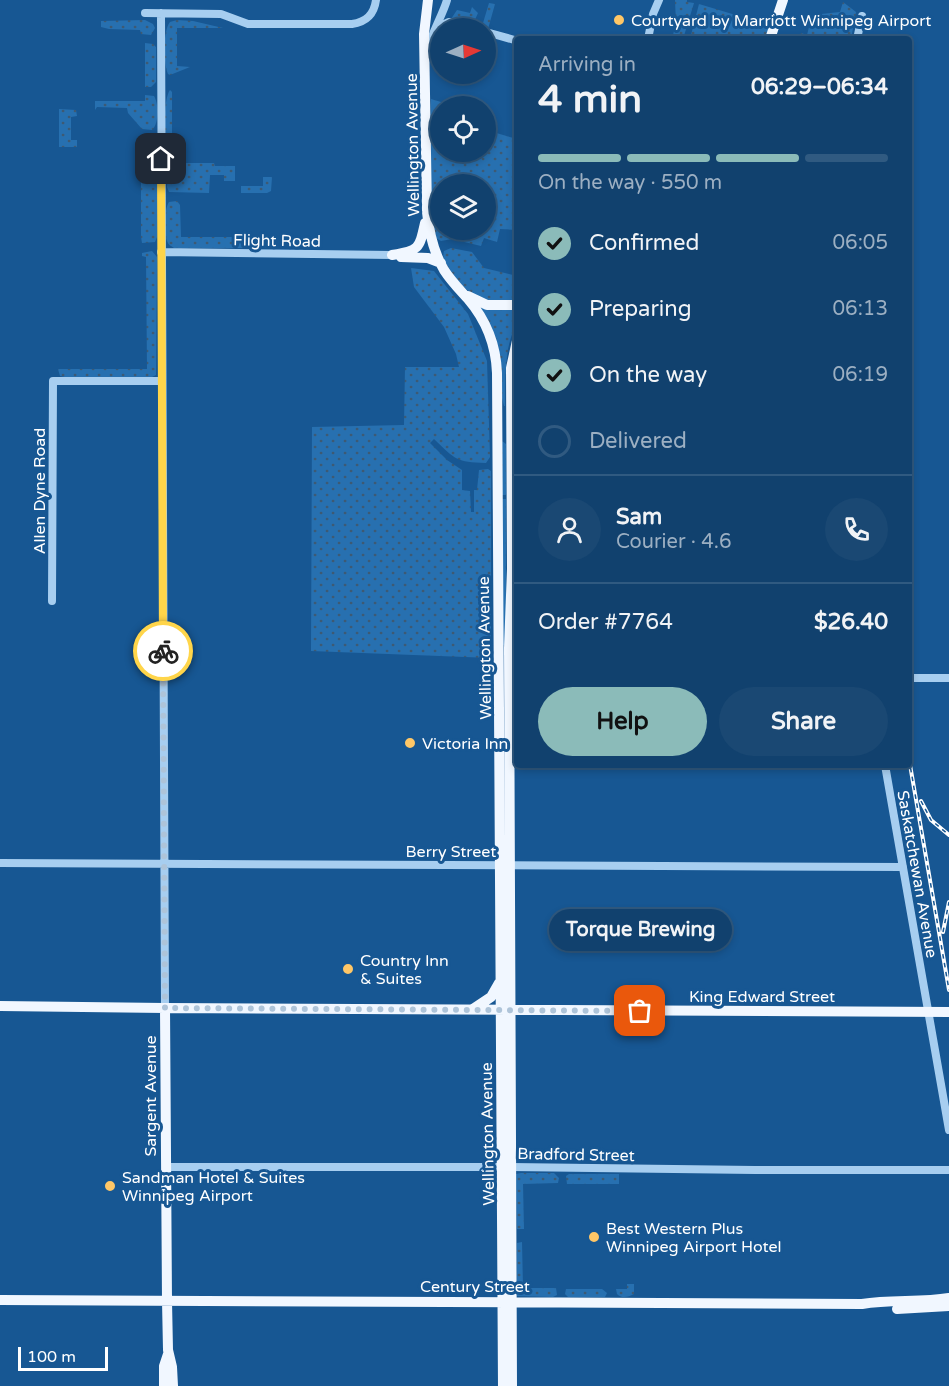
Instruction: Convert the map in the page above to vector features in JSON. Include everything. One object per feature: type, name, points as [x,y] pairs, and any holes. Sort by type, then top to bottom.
[{"type":"main road","name":"Wellington Avenue","points":[[428,0],[424,24],[427,212],[431,238],[441,263],[486,327],[494,347],[497,364],[505,667],[505,1071],[508,1301],[512,1386]]},
{"type":"main road","points":[[771,36],[783,0]]},
{"type":"main road","points":[[392,255],[417,248],[421,242],[427,212]]},
{"type":"main road","points":[[392,255],[428,258],[441,263]]},
{"type":"main road","points":[[462,293],[487,305],[514,305]]},
{"type":"main road","name":"Wellington Avenue","points":[[505,667],[512,569],[511,380],[514,351]]},
{"type":"main road","name":"Wellington Avenue","points":[[506,865],[500,977],[506,1010]]},
{"type":"main road","points":[[472,1010],[491,997],[499,985],[500,977]]},
{"type":"main road","name":"King Edward Street","points":[[0,1006],[949,1012]]},
{"type":"main road","name":"Sargent Avenue","points":[[165,1008],[168,1350],[173,1386]]},
{"type":"main road","name":"Century Street","points":[[0,1300],[862,1304],[887,1309],[949,1304]]},
{"type":"main road","name":"Wellington Avenue","points":[[504,1386],[508,1301]]},
{"type":"main road","name":"Sargent Avenue","points":[[164,1386],[164,1366],[168,1350]]},
{"type":"street","points":[[145,13],[221,14],[248,24],[357,23],[371,15],[376,0]]},
{"type":"street","points":[[441,18],[447,0]]},
{"type":"street","points":[[649,36],[653,14],[659,0]]},
{"type":"street","name":"Sargent Avenue","points":[[161,13],[165,1008]]},
{"type":"street","points":[[858,36],[862,16]]},
{"type":"street","points":[[496,35],[514,40]]},
{"type":"street","points":[[425,71],[430,41]]},
{"type":"street","name":"Flight Road","points":[[161,252],[392,255]]},
{"type":"street","name":"Allen Dyne Road","points":[[51,601],[53,381],[162,381]]},
{"type":"street","points":[[912,678],[949,678]]},
{"type":"street","name":"Saskatchewan Avenue","points":[[886,768],[949,1130]]},
{"type":"street","name":"Berry Street","points":[[0,863],[903,867]]},
{"type":"street","name":"Bradford Street","points":[[166,1167],[949,1170]]},
{"type":"shaded area","points":[[675,0],[687,0],[687,2],[694,3],[684,36],[673,36],[676,23]]},
{"type":"shaded area","points":[[843,2],[856,12],[852,36],[800,36],[801,33],[807,35],[812,15],[840,12]]},
{"type":"shaded area","points":[[489,3],[495,4],[491,18],[484,18]]},
{"type":"shaded area","points":[[699,4],[759,22],[760,18],[773,22],[769,36],[691,36]]},
{"type":"shaded area","points":[[472,7],[478,13],[476,18],[452,18],[457,10],[470,13]]},
{"type":"shaded area","points":[[145,20],[153,24],[155,28],[151,35],[141,34],[140,30],[101,27],[101,21]]},
{"type":"shaded area","points":[[177,20],[223,28],[177,28],[177,66],[190,67],[170,75],[165,62],[165,39],[170,22]]},
{"type":"shaded area","points":[[145,43],[156,47],[156,82],[151,87],[145,87]]},
{"type":"shaded area","points":[[170,90],[172,92],[172,150],[170,151],[166,139],[165,121],[166,102]]},
{"type":"shaded area","points":[[145,95],[154,96],[157,104],[158,114],[152,130],[142,129],[128,113],[127,108],[97,107],[95,110],[95,101],[145,101]]},
{"type":"shaded area","points":[[59,109],[76,110],[77,116],[71,117],[71,140],[77,140],[77,147],[59,147]]},
{"type":"shaded area","points":[[496,133],[514,138],[514,230],[500,229],[497,242],[490,240],[496,240],[496,174],[431,174],[431,162],[496,162]]},
{"type":"shaded area","points":[[142,140],[152,140],[157,145],[157,237],[155,242],[142,243],[141,162]]},
{"type":"shaded area","points":[[180,163],[214,163],[215,166],[235,166],[235,181],[224,181],[224,175],[210,175],[209,193],[169,192],[168,170]]},
{"type":"shaded area","points":[[263,177],[272,177],[271,191],[241,193],[241,186],[263,186]]},
{"type":"shaded area","points":[[177,201],[180,205],[181,237],[270,237],[269,243],[266,248],[174,248],[167,241],[165,221],[169,202]]},
{"type":"shaded area","points":[[456,240],[483,240],[481,246]]},
{"type":"shaded area","points":[[451,248],[472,252],[484,268],[514,275],[514,302],[486,300],[470,292],[455,278],[444,260],[444,251]]},
{"type":"shaded area","points":[[152,251],[157,257],[156,375],[150,378],[60,376],[58,369],[147,369],[146,257],[142,256],[142,253]]},
{"type":"shaded area","points":[[411,268],[434,271],[468,314],[487,361],[490,457],[486,463],[462,461],[452,456],[434,439],[430,443],[447,460],[462,470],[462,490],[470,491],[471,512],[474,512],[474,490],[477,490],[479,470],[491,471],[491,658],[311,651],[312,427],[404,425],[405,367],[459,367],[444,327],[414,287]]},
{"type":"shaded area","points":[[479,305],[514,308],[514,326],[507,356],[504,406]]},
{"type":"shaded area","points":[[502,441],[506,444],[506,495],[502,495]]},
{"type":"shaded area","points":[[502,499],[506,499],[506,645],[503,645]]},
{"type":"shaded area","points":[[554,1173],[559,1178],[558,1183],[523,1184],[524,1229],[517,1229],[516,1174]]},
{"type":"shaded area","points":[[569,1174],[619,1174],[619,1184],[567,1184],[566,1176]]},
{"type":"shaded area","points":[[522,1242],[523,1288],[556,1288],[557,1295],[553,1297],[517,1296],[517,1243]]},
{"type":"shaded area","points":[[627,1284],[634,1284],[634,1294],[621,1297],[617,1294],[616,1289],[627,1289]]},
{"type":"shaded area","points":[[566,1289],[602,1289],[607,1293],[605,1297],[568,1297],[565,1294]]},
{"type":"railway","points":[[911,768],[949,990]]},
{"type":"railway","points":[[921,801],[931,820],[949,835]]},
{"type":"railway","points":[[943,932],[949,902]]},
{"type":"way so far","points":[[163,651],[165,1008],[640,1011]]},
{"type":"place","name":"Courtyard by Marriott Winnipeg Airport","points":[[619,20]]},
{"type":"place","name":"Victoria Inn","points":[[410,743]]},
{"type":"place","name":"Country Inn & Suites","points":[[348,969]]},
{"type":"place","name":"Torque Brewing","points":[[640,1011]]},
{"type":"place","name":"Sandman Hotel & Suites Winnipeg Airport","points":[[110,1186]]},
{"type":"place","name":"Best Western Plus Winnipeg Airport Hotel","points":[[594,1237]]},
{"type":"route","points":[[161,159],[163,651]]}]
